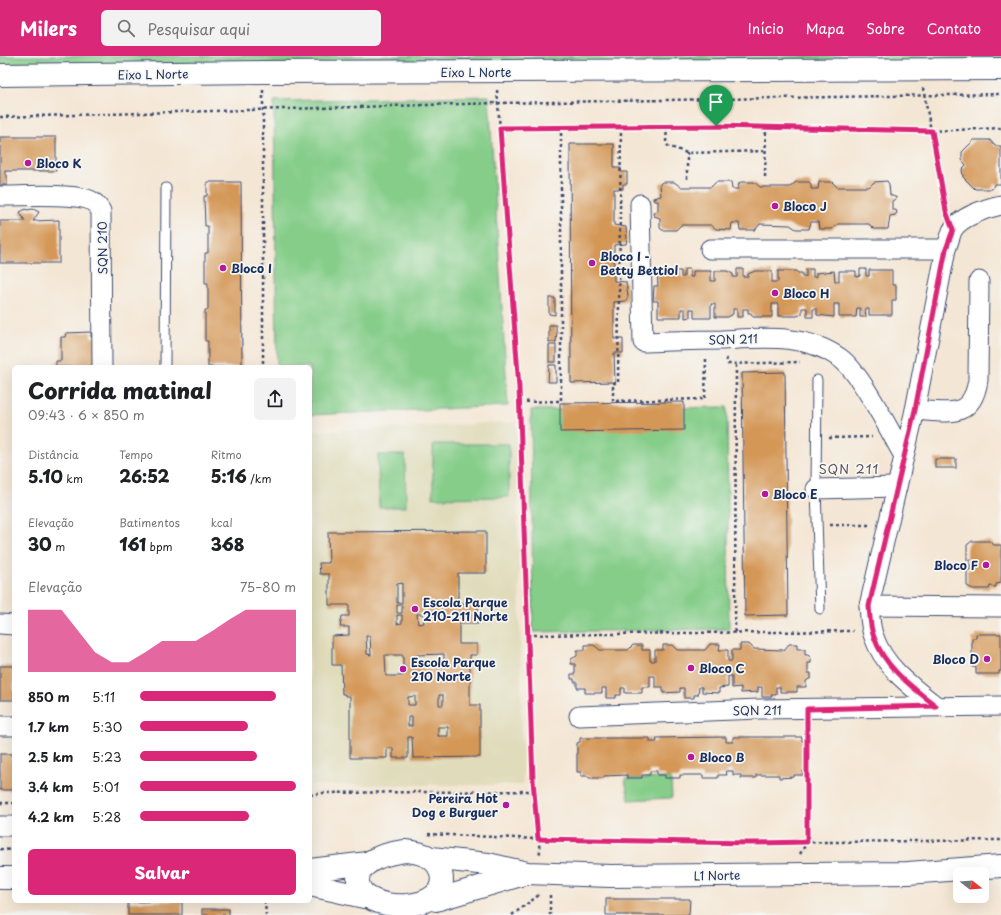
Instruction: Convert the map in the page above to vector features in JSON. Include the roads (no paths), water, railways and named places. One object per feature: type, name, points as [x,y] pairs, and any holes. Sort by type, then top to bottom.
[{"type":"street","name":"Eixo L Norte","points":[[0,75],[263,72],[1001,69]]},
{"type":"street","name":"SQN 210","points":[[0,196],[53,196],[88,199],[96,203],[101,211],[102,365]]},
{"type":"street","name":"SQN 211","points":[[640,204],[644,342],[778,338],[810,344],[841,358],[858,379],[904,456]]},
{"type":"street","points":[[936,706],[905,680],[882,655],[873,636],[869,606],[915,410],[946,249],[953,230],[970,216],[983,209],[1001,205]]},
{"type":"street","points":[[710,249],[946,249]]},
{"type":"street","points":[[915,410],[952,412],[964,409],[969,405],[976,393],[978,380],[979,281]]},
{"type":"street","points":[[816,489],[897,487]]},
{"type":"street","points":[[869,606],[1001,607]]},
{"type":"street","points":[[0,624],[12,625]]},
{"type":"street","name":"SQN 211","points":[[579,716],[807,709],[1001,706]]},
{"type":"street","points":[[0,726],[12,726]]},
{"type":"street","points":[[0,826],[12,826]]},
{"type":"street","points":[[312,870],[368,863],[392,852],[405,851],[416,852],[430,858],[439,866],[443,879],[441,891],[430,906],[407,910],[373,905],[312,886]]},
{"type":"street","name":"L1 Norte","points":[[430,858],[488,864],[534,865],[610,876],[908,873],[1001,866]]},
{"type":"street","points":[[368,863],[361,871],[357,881],[360,890],[373,905]]},
{"type":"street","name":"L1 Norte","points":[[430,906],[534,865]]},
{"type":"street","name":"L1 Norte","points":[[908,873],[953,877]]},
{"type":"street","points":[[0,878],[12,878]]},
{"type":"street","points":[[989,881],[1001,882]]},
{"type":"lane","points":[[165,365],[166,188]]},
{"type":"lane","points":[[817,380],[816,489],[820,609]]},
{"type":"place","name":"Bloco K","points":[[28,163]]},
{"type":"place","name":"Bloco J","points":[[775,206]]},
{"type":"place","name":"Bloco I - Betty Bettiol","points":[[592,263]]},
{"type":"place","name":"Bloco I","points":[[223,268]]},
{"type":"place","name":"Bloco H","points":[[775,293]]},
{"type":"place","name":"Bloco E","points":[[765,494]]},
{"type":"place","name":"Bloco F","points":[[986,565]]},
{"type":"place","name":"Escola Parque 210-211 Norte","points":[[415,609]]},
{"type":"place","name":"Bloco D","points":[[987,659]]},
{"type":"place","name":"Bloco C","points":[[691,668]]},
{"type":"place","name":"Escola Parque 210 Norte","points":[[403,669]]},
{"type":"place","name":"Bloco B","points":[[691,757]]},
{"type":"place","name":"Pereira Hot Dog e Burguer","points":[[506,805]]},
{"type":"district","name":"SQN 211","points":[[849,468]]}]
